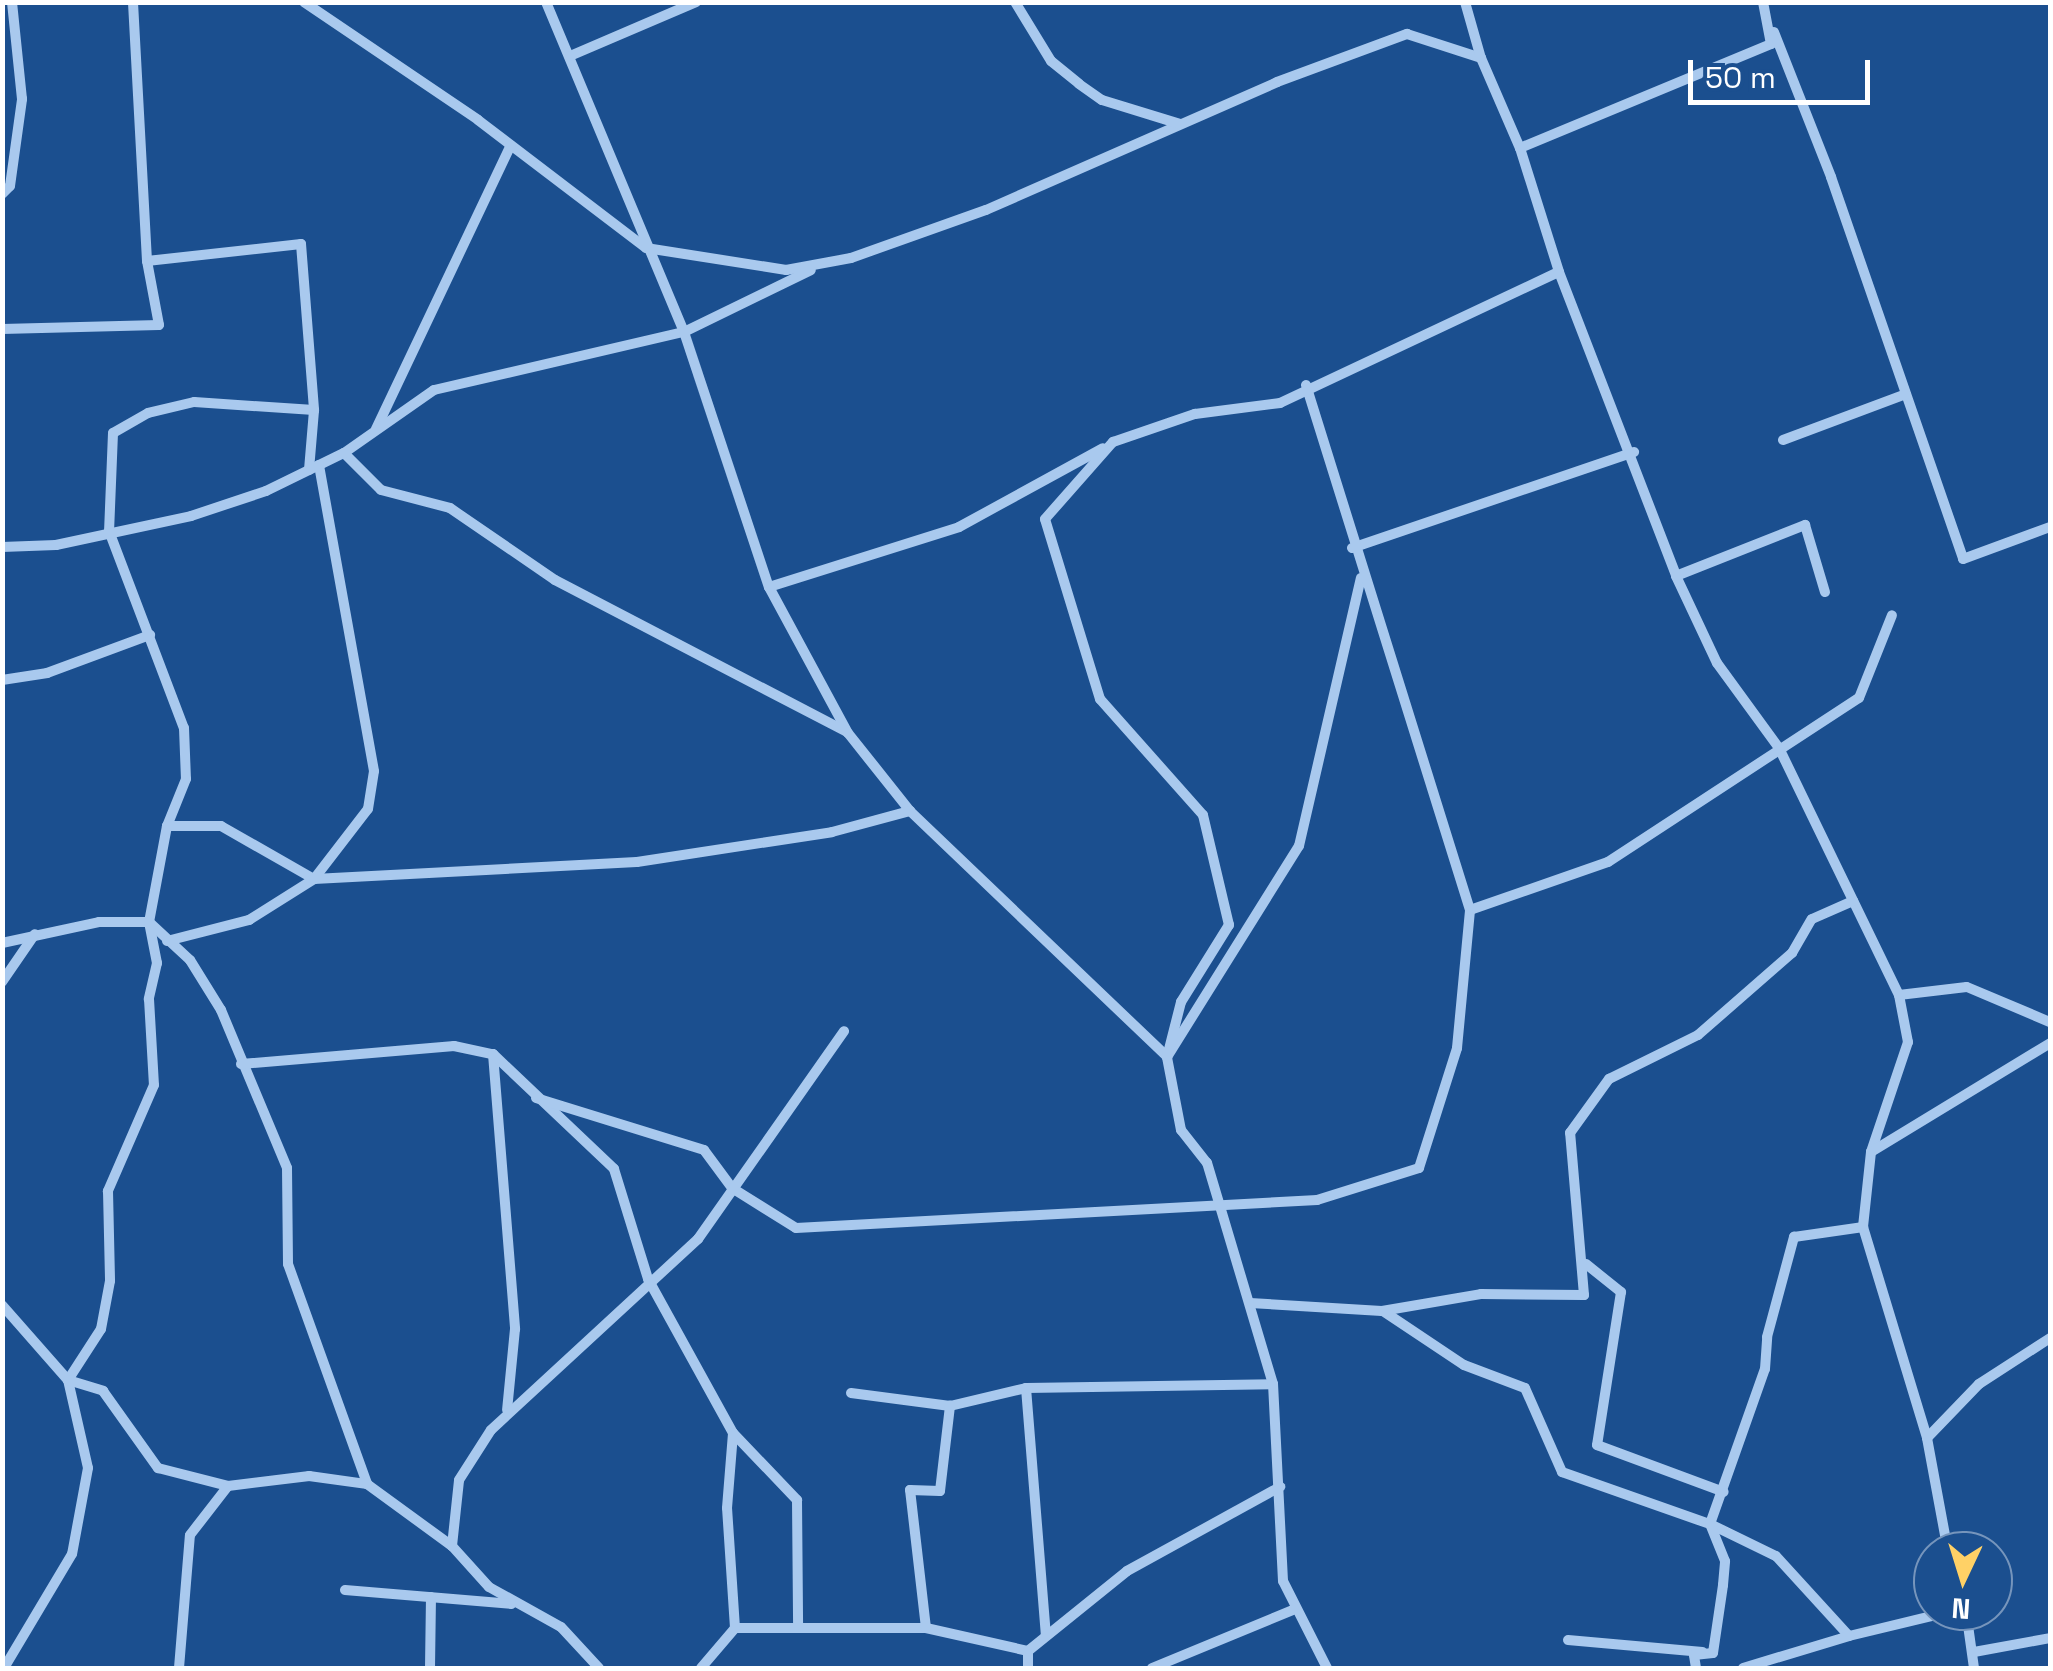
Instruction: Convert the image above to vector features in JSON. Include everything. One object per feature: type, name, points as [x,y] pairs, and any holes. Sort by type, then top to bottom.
[{"type":"street","points":[[2,194],[10,186],[22,100],[12,2]]},
{"type":"street","points":[[2,329],[159,325],[147,260],[132,2]]},
{"type":"street","points":[[304,2],[511,145],[646,248],[736,267],[816,267]]},
{"type":"street","points":[[546,2],[684,332],[769,587],[848,733],[910,810],[1167,1057]]},
{"type":"street","points":[[570,56],[696,2]]},
{"type":"street","points":[[1014,2],[1051,61],[1080,84],[1102,100],[1181,124]]},
{"type":"street","points":[[1464,2],[1482,58],[1520,148],[1559,272],[1634,452],[1676,576],[1717,663],[1779,748],[1899,995],[1908,1042],[1870,1152],[1863,1227],[1928,1438],[1944,1531]]},
{"type":"street","points":[[1520,148],[1771,44],[1764,5]]},
{"type":"street","points":[[1764,5],[1963,559],[2050,528]]},
{"type":"street","points":[[2,548],[56,545],[191,516],[344,453],[434,390],[481,375],[684,332],[816,267],[986,210],[1181,124],[1406,34],[1482,58]]},
{"type":"street","points":[[376,430],[511,145]]},
{"type":"street","points":[[147,260],[301,244],[314,410],[314,468],[374,771],[368,809],[314,879],[250,920],[167,941]]},
{"type":"street","points":[[769,587],[959,527],[1113,442],[1196,414],[1280,402],[1306,385],[1330,380],[1559,272]]},
{"type":"street","points":[[536,1098],[704,1150],[732,1188],[796,1228],[1219,1202],[1318,1200],[1419,1168],[1457,1048],[1470,910],[1361,578],[1306,385]]},
{"type":"street","points":[[1783,440],[1906,394]]},
{"type":"street","points":[[68,1380],[102,1329],[110,1281],[108,1191],[154,1085],[149,999],[157,963],[149,922],[167,826],[180,802],[186,756],[184,728],[109,531],[114,433],[127,420],[194,402],[314,410]]},
{"type":"street","points":[[1113,442],[1045,519],[1100,699],[1203,815],[1229,925],[1180,1002],[1167,1057],[1181,1130],[1207,1164],[1273,1384],[1283,1581],[1293,1610],[1327,1668]]},
{"type":"street","points":[[1352,548],[1634,452]]},
{"type":"street","points":[[344,453],[382,490],[450,508],[555,580],[848,733]]},
{"type":"street","points":[[1676,576],[1805,525],[1825,592]]},
{"type":"street","points":[[1167,1057],[1299,846],[1361,578]]},
{"type":"street","points":[[1470,910],[1608,862],[1859,698],[1892,615]]},
{"type":"street","points":[[2,680],[47,673],[150,634]]},
{"type":"street","points":[[167,826],[221,826],[314,879],[637,862],[832,832],[910,810]]},
{"type":"street","points":[[1250,1303],[1382,1311],[1481,1294],[1584,1295],[1586,1264],[1570,1132],[1609,1079],[1698,1035],[1792,953],[1812,920],[1853,901]]},
{"type":"street","points":[[5,941],[100,922],[149,922],[190,960],[221,1010],[240,1064],[287,1168],[288,1264],[367,1484]]},
{"type":"street","points":[[2,982],[35,934]]},
{"type":"street","points":[[1899,995],[1967,987],[2050,1022]]},
{"type":"street","points":[[452,1546],[459,1480],[507,1412],[648,1279],[698,1239],[844,1031]]},
{"type":"street","points":[[1870,1152],[2050,1043]]},
{"type":"street","points":[[240,1064],[454,1046],[493,1054],[614,1169],[648,1279],[733,1433],[798,1500],[798,1623]]},
{"type":"street","points":[[493,1054],[515,1329],[507,1412]]},
{"type":"street","points":[[1713,1653],[1725,1560],[1710,1524],[1765,1369],[1767,1336],[1794,1237],[1863,1227]]},
{"type":"street","points":[[1586,1264],[1621,1292],[1596,1445],[1724,1492]]},
{"type":"street","points":[[2,1305],[68,1380],[88,1468],[72,1554],[4,1668]]},
{"type":"street","points":[[1382,1311],[1464,1365],[1525,1388],[1562,1472],[1710,1524],[1776,1556],[1848,1636]]},
{"type":"street","points":[[1928,1438],[1979,1384],[2050,1338]]},
{"type":"street","points":[[68,1380],[103,1391],[158,1468],[228,1486],[308,1476],[367,1484],[452,1546],[489,1587],[561,1627],[592,1656],[599,1668]]},
{"type":"street","points":[[850,1394],[950,1406],[1026,1388],[1273,1384]]},
{"type":"street","points":[[1026,1388],[1046,1634]]},
{"type":"street","points":[[926,1628],[910,1490],[940,1491],[950,1406]]},
{"type":"street","points":[[702,1668],[735,1628],[727,1508],[733,1433]]},
{"type":"street","points":[[179,1668],[190,1535],[228,1486]]},
{"type":"street","points":[[1028,1668],[1028,1651],[1126,1571],[1280,1486]]},
{"type":"street","points":[[345,1590],[516,1605]]},
{"type":"street","points":[[430,1668],[432,1597]]},
{"type":"street","points":[[1152,1668],[1293,1610]]},
{"type":"street","points":[[1742,1668],[1913,1620]]},
{"type":"street","points":[[735,1628],[798,1623],[926,1628],[1028,1651]]},
{"type":"street","points":[[1970,1631],[1974,1668]]},
{"type":"street","points":[[1974,1652],[2050,1638]]},
{"type":"street","points":[[1568,1640],[1713,1653]]},
{"type":"street","points":[[1696,1668],[1694,1654],[1713,1653]]},
{"type":"street","points":[[586,1668],[592,1656]]}]
